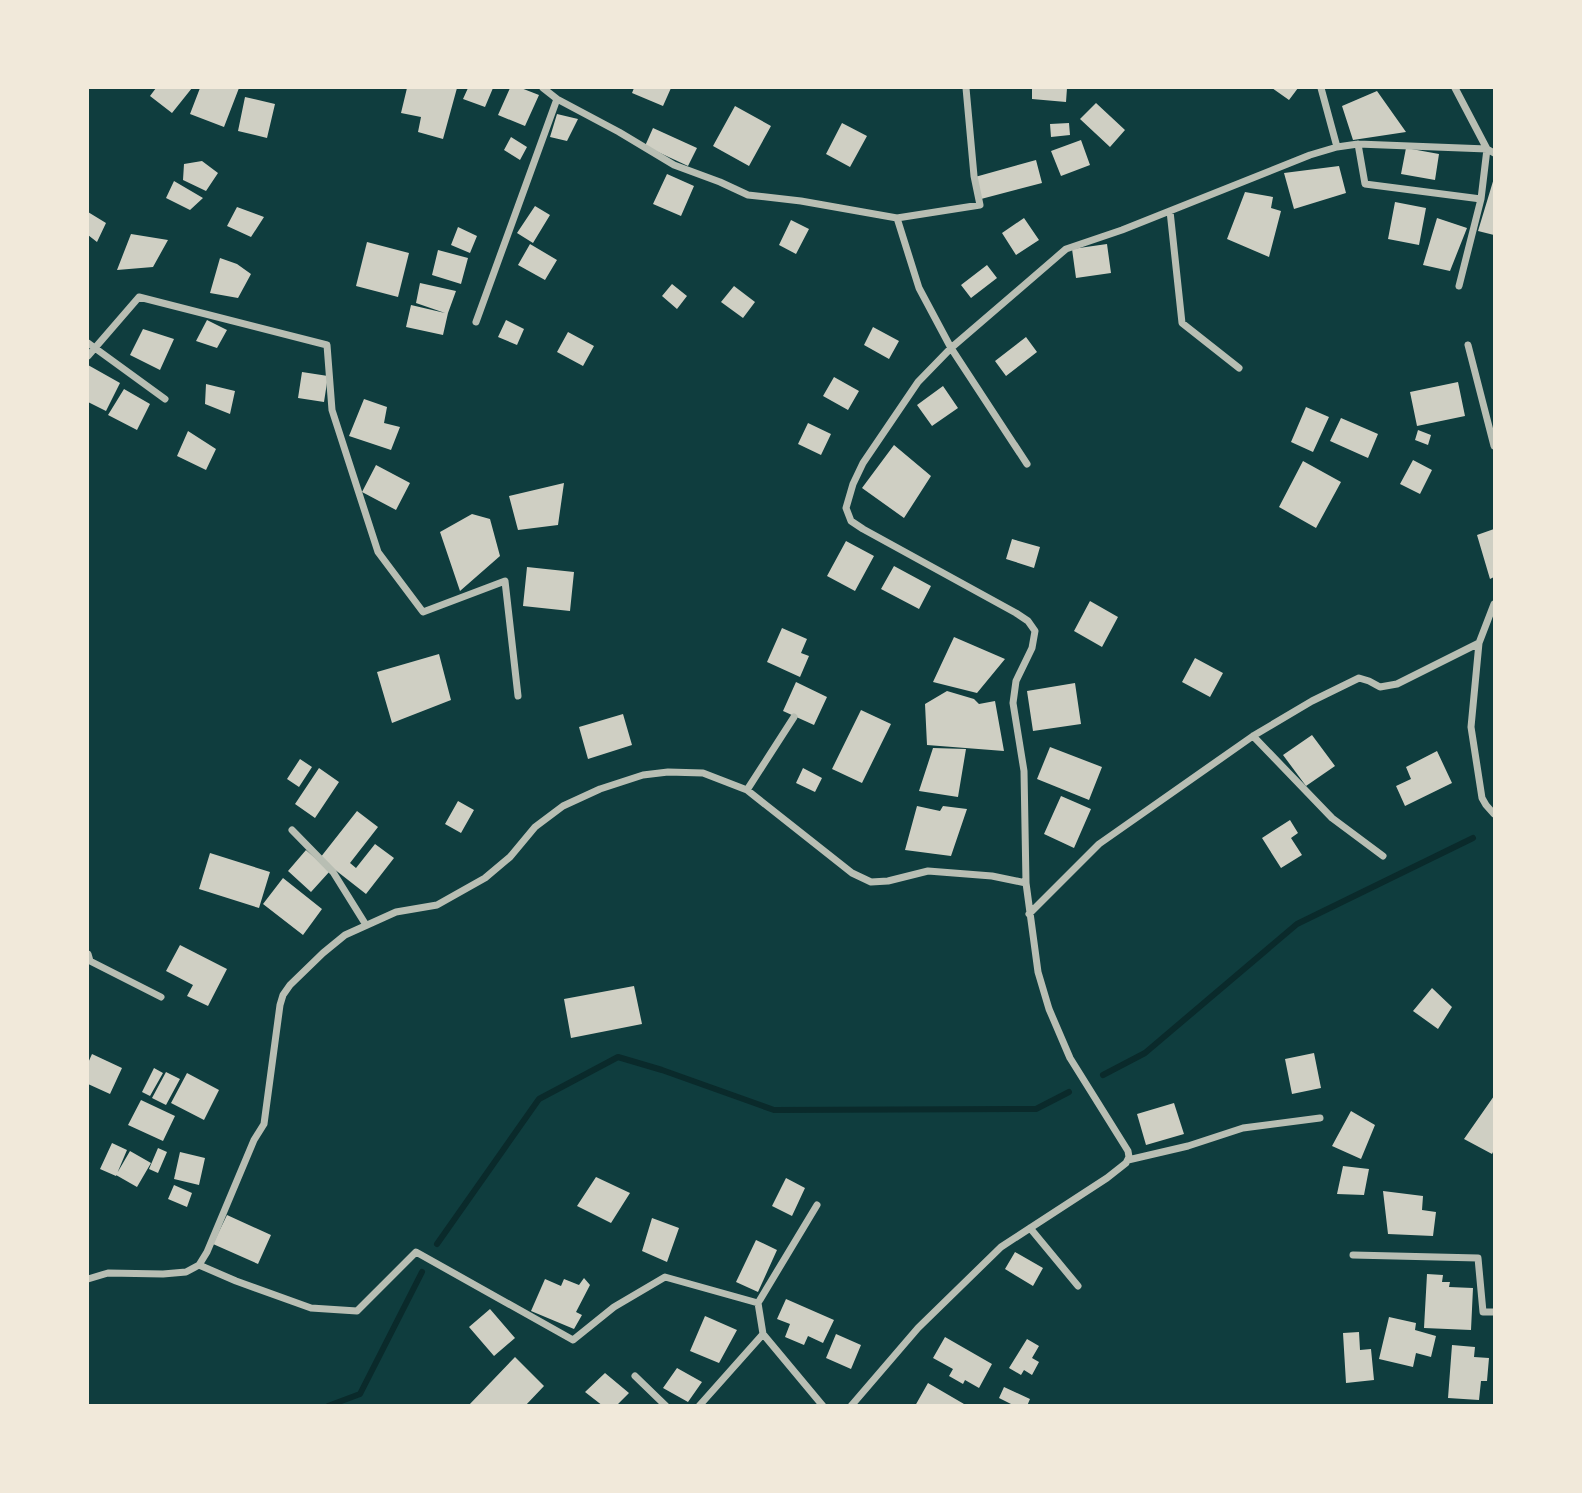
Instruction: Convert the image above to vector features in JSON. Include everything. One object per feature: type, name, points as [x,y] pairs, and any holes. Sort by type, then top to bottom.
[{"type":"street","points":[[542,88],[674,165],[748,195],[801,201],[897,218],[980,205],[974,176],[966,88]]},
{"type":"street","points":[[1321,88],[1337,147]]},
{"type":"street","points":[[1455,88],[1491,151],[1459,286]]},
{"type":"street","points":[[476,322],[557,99]]},
{"type":"street","points":[[1359,144],[1365,184],[1480,199]]},
{"type":"street","points":[[1128,1160],[1128,1150],[1070,1058],[1049,1009],[1038,971],[1026,883],[1024,771],[1013,704],[1016,681],[1032,648],[1035,631],[1028,621],[1016,613],[851,521],[846,508],[853,484],[863,463],[918,382],[951,348],[1066,249],[1337,147],[1359,144],[1491,151]]},
{"type":"street","points":[[1170,211],[1182,323],[1239,368]]},
{"type":"street","points":[[897,218],[919,288],[951,348],[1027,464]]},
{"type":"street","points":[[88,356],[91,345],[139,297],[327,345],[331,410],[378,552],[423,612],[505,581],[518,696]]},
{"type":"street","points":[[91,345],[165,399]]},
{"type":"street","points":[[1468,345],[1494,446]]},
{"type":"street","points":[[1494,604],[1479,643],[1471,727],[1482,798],[1494,814]]},
{"type":"street","points":[[1029,914],[1100,844],[1253,736],[1312,701],[1359,678],[1380,687],[1397,684],[1479,643]]},
{"type":"street","points":[[747,790],[794,717]]},
{"type":"street","points":[[1253,736],[1332,818],[1383,856]]},
{"type":"street","points":[[88,1279],[108,1273],[186,1272],[199,1265],[254,1140],[264,1125],[283,995],[323,953],[345,935],[396,912],[436,905],[485,878],[510,857],[535,827],[564,806],[600,789],[643,775],[668,772],[703,773],[747,790],[852,873],[871,882],[888,881],[928,871],[992,876],[1026,883]]},
{"type":"street","points":[[292,830],[333,872],[366,926]]},
{"type":"street","points":[[88,954],[90,961],[161,997]]},
{"type":"street","points":[[851,1405],[918,1328],[1001,1247],[1107,1178],[1128,1160],[1188,1146],[1243,1128],[1320,1118]]},
{"type":"street","points":[[817,1205],[758,1304],[763,1334],[823,1405]]},
{"type":"street","points":[[1030,1228],[1078,1286]]},
{"type":"street","points":[[199,1265],[311,1308],[357,1311],[416,1252],[573,1340],[614,1307],[665,1277],[758,1304]]},
{"type":"street","points":[[1353,1255],[1478,1258],[1483,1312],[1494,1312]]},
{"type":"street","points":[[699,1405],[763,1334]]},
{"type":"street","points":[[635,1376],[666,1405]]},
{"type":"building","points":[[156,88],[192,88],[172,113],[150,96]]},
{"type":"building","points":[[200,88],[239,88],[224,127],[190,114]]},
{"type":"building","points":[[407,88],[457,88],[443,139],[418,132],[421,117],[401,113]]},
{"type":"building","points":[[468,88],[493,88],[485,107],[463,99]]},
{"type":"building","points":[[510,88],[521,88],[539,95],[525,126],[498,115]]},
{"type":"building","points":[[634,88],[671,88],[663,106],[632,93]]},
{"type":"building","points":[[1032,88],[1067,88],[1066,102],[1032,99]]},
{"type":"building","points":[[1272,88],[1298,88],[1289,100]]},
{"type":"building","points":[[1377,91],[1406,132],[1353,140],[1342,106]]},
{"type":"building","points":[[245,97],[275,104],[267,138],[238,131]]},
{"type":"building","points":[[1096,103],[1125,130],[1110,147],[1080,119]]},
{"type":"building","points":[[735,106],[771,126],[749,166],[713,146]]},
{"type":"building","points":[[557,114],[578,119],[567,141],[550,137]]},
{"type":"building","points":[[842,123],[867,136],[850,167],[826,154]]},
{"type":"building","points":[[1069,123],[1070,135],[1051,137],[1050,124]]},
{"type":"building","points":[[653,128],[697,148],[688,166],[645,146]]},
{"type":"building","points":[[511,137],[527,147],[520,160],[504,150]]},
{"type":"building","points":[[1081,140],[1090,165],[1061,176],[1051,151]]},
{"type":"building","points":[[1406,148],[1439,154],[1435,180],[1401,174]]},
{"type":"building","points":[[1036,160],[1042,183],[981,199],[975,177]]},
{"type":"building","points":[[202,161],[218,173],[206,191],[183,180],[184,164]]},
{"type":"building","points":[[1339,166],[1346,193],[1294,209],[1284,173]]},
{"type":"building","points":[[667,174],[694,186],[681,216],[653,204]]},
{"type":"building","points":[[1494,178],[1494,235],[1478,231]]},
{"type":"building","points":[[174,181],[203,198],[190,210],[166,198]]},
{"type":"building","points":[[1245,192],[1273,197],[1271,208],[1281,211],[1269,257],[1227,239]]},
{"type":"building","points":[[1395,202],[1426,208],[1419,245],[1388,239]]},
{"type":"building","points":[[535,206],[550,215],[533,243],[517,233]]},
{"type":"building","points":[[237,207],[264,217],[251,237],[227,226]]},
{"type":"building","points":[[88,212],[106,223],[97,242],[88,235]]},
{"type":"building","points":[[1024,218],[1039,240],[1016,255],[1002,233]]},
{"type":"building","points":[[1437,218],[1467,228],[1450,271],[1423,265]]},
{"type":"building","points":[[791,220],[809,229],[796,254],[779,245]]},
{"type":"building","points":[[458,227],[477,236],[470,253],[451,245]]},
{"type":"building","points":[[131,234],[168,240],[153,267],[117,270]]},
{"type":"building","points":[[367,242],[409,253],[398,297],[356,286]]},
{"type":"building","points":[[530,244],[557,260],[545,280],[518,265]]},
{"type":"building","points":[[1107,244],[1111,273],[1076,278],[1072,249]]},
{"type":"building","points":[[438,250],[468,258],[461,284],[432,275]]},
{"type":"building","points":[[220,258],[237,264],[251,274],[238,298],[210,293]]},
{"type":"building","points":[[987,265],[997,278],[971,298],[961,285]]},
{"type":"building","points":[[420,283],[456,291],[443,335],[406,327],[411,305],[445,313],[416,303]]},
{"type":"building","points":[[672,284],[687,296],[677,309],[662,296]]},
{"type":"building","points":[[734,286],[755,302],[743,318],[721,302]]},
{"type":"building","points":[[207,320],[227,330],[217,348],[196,341]]},
{"type":"building","points":[[506,320],[524,329],[517,345],[498,337]]},
{"type":"building","points":[[873,327],[899,341],[889,359],[864,345]]},
{"type":"building","points":[[143,329],[174,339],[160,370],[130,355]]},
{"type":"building","points":[[568,332],[594,346],[583,366],[557,352]]},
{"type":"building","points":[[1026,337],[1037,352],[1006,376],[995,361]]},
{"type":"building","points":[[88,365],[120,383],[106,411],[88,402]]},
{"type":"building","points":[[302,372],[328,376],[324,402],[298,398]]},
{"type":"building","points":[[834,377],[859,391],[848,410],[823,396]]},
{"type":"building","points":[[1458,382],[1465,416],[1417,426],[1410,392]]},
{"type":"building","points":[[206,384],[235,391],[230,414],[205,404]]},
{"type":"building","points":[[943,386],[958,408],[932,426],[917,405]]},
{"type":"building","points":[[124,389],[150,404],[137,430],[108,415]]},
{"type":"building","points":[[364,399],[387,407],[384,423],[400,427],[391,450],[349,436]]},
{"type":"building","points":[[1306,407],[1329,417],[1313,452],[1291,442]]},
{"type":"building","points":[[1341,418],[1378,434],[1368,458],[1330,441]]},
{"type":"building","points":[[808,423],[831,434],[821,455],[798,444]]},
{"type":"building","points":[[1418,430],[1431,435],[1428,445],[1415,440]]},
{"type":"building","points":[[188,431],[216,449],[206,470],[177,456]]},
{"type":"building","points":[[894,445],[931,476],[904,518],[862,488]]},
{"type":"building","points":[[1413,460],[1432,470],[1420,494],[1400,484]]},
{"type":"building","points":[[1303,461],[1341,482],[1316,528],[1279,507]]},
{"type":"building","points":[[376,465],[410,483],[396,510],[362,492]]},
{"type":"building","points":[[564,483],[558,525],[518,530],[509,496]]},
{"type":"building","points":[[472,514],[490,519],[500,556],[460,591],[440,532]]},
{"type":"building","points":[[1494,529],[1494,577],[1490,579],[1477,535]]},
{"type":"building","points":[[1012,539],[1040,547],[1034,568],[1006,559]]},
{"type":"building","points":[[846,541],[874,556],[855,591],[827,576]]},
{"type":"building","points":[[894,566],[931,586],[919,609],[881,589]]},
{"type":"building","points":[[527,567],[574,572],[570,611],[523,606]]},
{"type":"building","points":[[1090,601],[1118,617],[1102,647],[1074,631]]},
{"type":"building","points":[[782,628],[807,639],[801,653],[809,656],[800,677],[767,662]]},
{"type":"building","points":[[954,637],[1005,659],[977,693],[933,682]]},
{"type":"building","points":[[439,654],[451,700],[392,723],[377,672]]},
{"type":"building","points":[[1195,658],[1223,673],[1210,697],[1182,682]]},
{"type":"building","points":[[796,682],[827,697],[814,725],[783,711]]},
{"type":"building","points":[[1075,683],[1081,724],[1033,731],[1027,691]]},
{"type":"building","points":[[947,691],[974,699],[979,704],[995,701],[1004,751],[927,745],[925,704]]},
{"type":"building","points":[[861,710],[891,724],[862,783],[832,769]]},
{"type":"building","points":[[623,714],[632,745],[588,759],[579,727]]},
{"type":"building","points":[[1312,735],[1335,766],[1306,786],[1283,755]]},
{"type":"building","points":[[1050,747],[1102,767],[1089,800],[1037,779]]},
{"type":"building","points":[[933,748],[966,749],[958,797],[919,791]]},
{"type":"building","points":[[1437,751],[1452,783],[1405,806],[1396,786],[1411,779],[1406,767]]},
{"type":"building","points":[[300,759],[312,767],[299,787],[287,779]]},
{"type":"building","points":[[319,768],[339,782],[315,818],[295,804]]},
{"type":"building","points":[[803,768],[822,778],[815,792],[796,783]]},
{"type":"building","points":[[1061,796],[1091,809],[1074,848],[1044,834]]},
{"type":"building","points":[[458,801],[474,810],[461,833],[445,824]]},
{"type":"building","points":[[917,806],[940,811],[943,806],[967,809],[951,856],[905,850]]},
{"type":"building","points":[[357,811],[378,827],[350,863],[356,868],[375,844],[394,858],[366,894],[320,858]]},
{"type":"building","points":[[1290,820],[1298,833],[1291,838],[1302,855],[1281,868],[1262,838]]},
{"type":"building","points":[[306,850],[330,871],[311,892],[288,871]]},
{"type":"building","points":[[210,853],[270,872],[259,908],[199,889]]},
{"type":"building","points":[[283,878],[322,909],[303,935],[263,904]]},
{"type":"building","points":[[180,945],[227,969],[208,1006],[187,996],[193,985],[166,971]]},
{"type":"building","points":[[634,986],[642,1024],[571,1038],[564,999]]},
{"type":"building","points":[[1432,988],[1452,1007],[1438,1029],[1413,1011]]},
{"type":"building","points":[[1314,1053],[1321,1088],[1292,1094],[1285,1059]]},
{"type":"building","points":[[92,1054],[122,1068],[110,1094],[88,1084],[88,1063]]},
{"type":"building","points":[[154,1068],[163,1073],[150,1096],[142,1092]]},
{"type":"building","points":[[166,1072],[180,1079],[166,1105],[152,1098]]},
{"type":"building","points":[[187,1073],[219,1090],[204,1120],[171,1103]]},
{"type":"building","points":[[1494,1096],[1494,1150],[1492,1154],[1464,1139]]},
{"type":"building","points":[[141,1100],[175,1116],[163,1141],[128,1125]]},
{"type":"building","points":[[1174,1103],[1184,1134],[1146,1145],[1137,1114]]},
{"type":"building","points":[[1351,1111],[1375,1125],[1361,1159],[1332,1146]]},
{"type":"building","points":[[112,1143],[127,1150],[116,1176],[100,1169]]},
{"type":"building","points":[[158,1148],[167,1152],[158,1173],[149,1169]]},
{"type":"building","points":[[130,1151],[151,1163],[137,1187],[116,1175]]},
{"type":"building","points":[[180,1152],[205,1158],[199,1185],[174,1179]]},
{"type":"building","points":[[1343,1166],[1369,1169],[1364,1195],[1337,1194]]},
{"type":"building","points":[[596,1177],[630,1193],[611,1223],[577,1206]]},
{"type":"building","points":[[786,1178],[805,1188],[792,1216],[772,1206]]},
{"type":"building","points":[[174,1185],[192,1193],[187,1207],[168,1199]]},
{"type":"building","points":[[1383,1191],[1423,1196],[1422,1210],[1436,1212],[1433,1236],[1388,1234]]},
{"type":"building","points":[[227,1215],[271,1235],[258,1264],[213,1244]]},
{"type":"building","points":[[652,1218],[679,1228],[667,1262],[642,1251]]},
{"type":"building","points":[[756,1240],[777,1250],[758,1292],[736,1282]]},
{"type":"building","points":[[1015,1252],[1043,1268],[1033,1286],[1005,1269]]},
{"type":"building","points":[[1427,1274],[1443,1275],[1442,1282],[1450,1282],[1449,1287],[1473,1288],[1471,1330],[1424,1328]]},
{"type":"building","points":[[584,1278],[590,1285],[576,1312],[582,1315],[574,1329],[531,1311],[545,1279],[561,1286],[564,1279],[579,1285]]},
{"type":"building","points":[[786,1299],[834,1320],[823,1343],[808,1336],[804,1345],[785,1337],[790,1324],[777,1319]]},
{"type":"building","points":[[490,1309],[515,1338],[494,1356],[469,1327]]},
{"type":"building","points":[[705,1316],[737,1330],[719,1363],[690,1351]]},
{"type":"building","points":[[1389,1317],[1416,1323],[1415,1330],[1436,1336],[1431,1357],[1416,1353],[1413,1367],[1379,1359]]},
{"type":"building","points":[[1359,1332],[1360,1350],[1371,1349],[1374,1380],[1346,1383],[1343,1333]]},
{"type":"building","points":[[836,1334],[861,1345],[851,1369],[826,1358]]},
{"type":"building","points":[[945,1337],[992,1364],[979,1388],[965,1380],[963,1384],[949,1376],[953,1369],[933,1358]]},
{"type":"building","points":[[1027,1339],[1039,1346],[1032,1358],[1039,1362],[1032,1375],[1024,1370],[1021,1375],[1009,1368]]},
{"type":"building","points":[[1452,1345],[1475,1347],[1474,1357],[1489,1358],[1487,1381],[1481,1381],[1479,1400],[1448,1398]]},
{"type":"building","points":[[515,1357],[544,1386],[525,1406],[468,1406]]},
{"type":"building","points":[[677,1368],[702,1382],[688,1402],[663,1388]]},
{"type":"building","points":[[605,1373],[629,1393],[616,1406],[603,1406],[585,1392]]},
{"type":"building","points":[[928,1383],[964,1404],[963,1406],[915,1406]]},
{"type":"building","points":[[1004,1387],[1030,1399],[1027,1406],[1015,1406],[999,1398]]},
{"type":"waterway","points":[[1103,1075],[1145,1053],[1297,924],[1473,838]]},
{"type":"waterway","points":[[437,1244],[539,1099],[618,1057],[774,1110],[1036,1109],[1069,1092]]},
{"type":"waterway","points":[[328,1406],[360,1394],[422,1272]]}]
